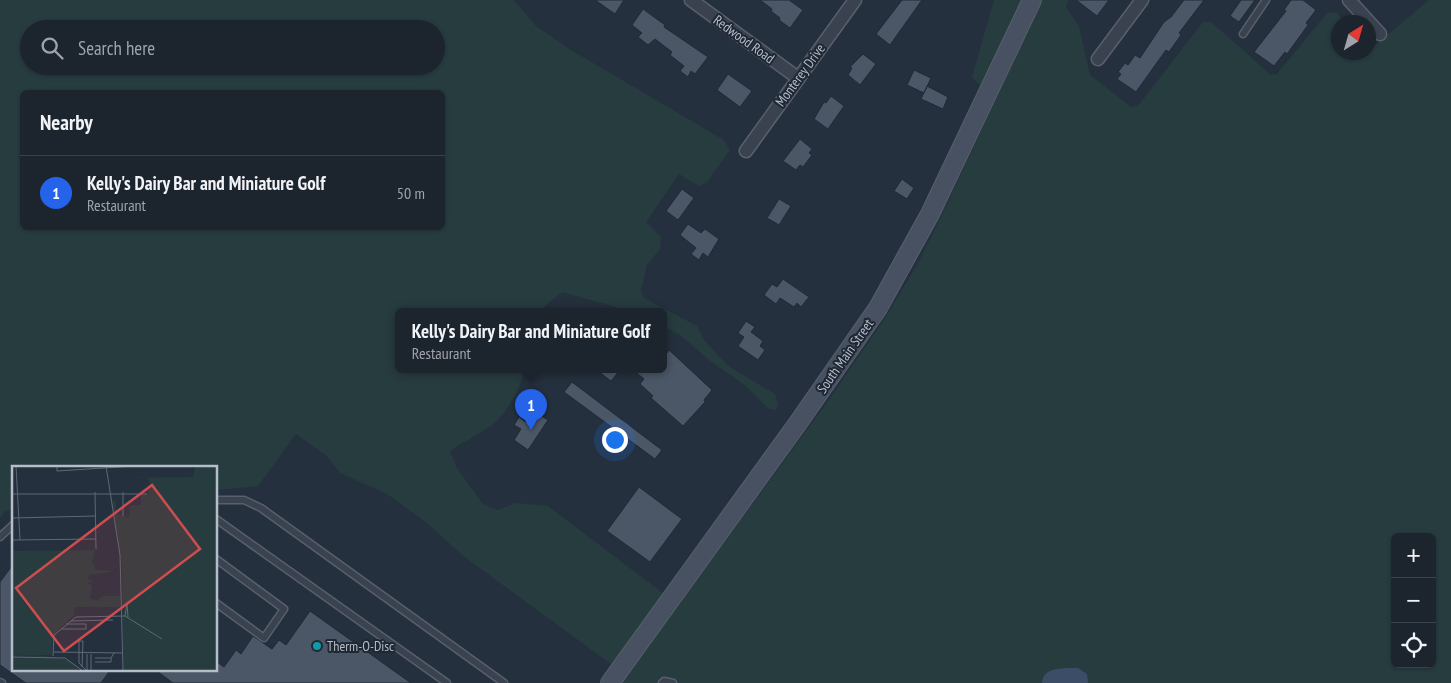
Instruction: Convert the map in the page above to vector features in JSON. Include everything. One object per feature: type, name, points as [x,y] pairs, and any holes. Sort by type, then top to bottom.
[{"type":"street","name":"Redwood Road","points":[[691,0],[798,78]]},
{"type":"street","name":"Monterey Drive","points":[[746,151],[855,0]]},
{"type":"street","name":"South Main Street","points":[[610,683],[792,431],[878,308],[926,222],[1032,0]]},
{"type":"street","points":[[1098,59],[1142,0]]},
{"type":"street","points":[[1349,0],[1380,34]]},
{"type":"lane","points":[[1242,34],[1266,0]]},
{"type":"lane","points":[[218,500],[244,500],[261,508],[504,683]]},
{"type":"lane","points":[[218,520],[447,683]]},
{"type":"lane","points":[[0,537],[12,526]]},
{"type":"lane","points":[[218,560],[284,609],[264,638],[218,604]]},
{"type":"lane","points":[[662,683],[664,681],[673,683]]},
{"type":"green space","points":[[0,0],[514,0],[536,26],[571,50],[724,140],[730,150],[707,182],[699,186],[679,174],[646,222],[661,237],[660,249],[647,265],[641,291],[644,298],[663,308],[619,308],[562,292],[543,308],[395,308],[395,373],[523,373],[517,391],[496,422],[450,451],[457,468],[483,504],[498,510],[516,503],[548,506],[664,594],[615,667],[462,555],[427,523],[387,494],[340,473],[327,456],[296,434],[258,486],[218,490],[218,466],[12,466],[12,510],[5,511],[0,518]]},
{"type":"green space","points":[[994,0],[1026,0],[984,90],[972,77]]},
{"type":"green space","points":[[1042,0],[1068,0],[1066,7],[1079,26],[1090,75],[1131,107],[1138,106],[1203,22],[1211,22],[1271,75],[1277,74],[1328,12],[1339,15],[1331,15],[1331,60],[1376,60],[1376,45],[1429,0],[1451,0],[1451,683],[621,683],[831,397],[885,318],[917,265]]},
{"type":"green space","points":[[667,310],[697,326],[704,340],[728,366],[775,394],[778,406],[775,410],[769,409],[746,386],[709,360],[679,334],[667,328]]},
{"type":"water","points":[[1066,668],[1078,668],[1087,674],[1088,683],[1042,683],[1047,673]]},
{"type":"building","points":[[595,0],[624,0],[615,14]]},
{"type":"building","points":[[760,0],[789,0],[803,10],[790,28],[779,20],[780,18],[771,11],[772,9]]},
{"type":"building","points":[[902,0],[922,0],[890,45],[876,34]]},
{"type":"building","points":[[1076,0],[1109,0],[1097,16]]},
{"type":"building","points":[[1184,0],[1204,0],[1179,33],[1181,35],[1169,52],[1166,50],[1136,92],[1117,79],[1121,74],[1118,72],[1125,63],[1128,65],[1135,55],[1140,58],[1164,22],[1171,17]]},
{"type":"building","points":[[1241,0],[1255,0],[1239,22],[1230,16]]},
{"type":"building","points":[[1291,0],[1303,0],[1316,10],[1306,23],[1308,25],[1287,54],[1285,52],[1274,66],[1254,52],[1286,11],[1284,10]]},
{"type":"building","points":[[643,9],[665,25],[664,27],[708,57],[695,74],[691,71],[688,77],[680,71],[684,66],[670,55],[672,52],[655,39],[648,45],[638,37],[642,33],[632,25]]},
{"type":"building","points":[[863,54],[876,64],[860,85],[848,75],[852,68],[850,67]]},
{"type":"building","points":[[914,70],[931,78],[924,93],[907,85]]},
{"type":"building","points":[[728,74],[752,91],[740,107],[717,90]]},
{"type":"building","points":[[927,86],[948,97],[943,109],[921,99]]},
{"type":"building","points":[[831,96],[844,106],[828,129],[814,119],[824,102],[826,103]]},
{"type":"building","points":[[800,139],[812,149],[809,153],[812,155],[803,167],[800,165],[796,170],[783,161]]},
{"type":"building","points":[[902,179],[914,188],[907,199],[894,191]]},
{"type":"building","points":[[682,189],[694,198],[678,220],[666,211]]},
{"type":"building","points":[[779,199],[791,206],[779,225],[767,218]]},
{"type":"building","points":[[688,224],[701,233],[705,229],[719,239],[708,257],[703,253],[699,260],[691,254],[696,248],[680,235]]},
{"type":"building","points":[[783,279],[809,297],[801,307],[797,303],[794,307],[780,298],[776,304],[764,295],[772,284],[777,287]]},
{"type":"building","points":[[746,321],[755,327],[751,332],[763,341],[760,346],[765,350],[758,360],[738,346],[744,337],[738,333]]},
{"type":"building","points":[[669,350],[712,390],[704,400],[705,402],[683,426],[651,398],[653,396],[640,384],[644,379],[637,373],[667,373],[667,353]]},
{"type":"building","points":[[600,373],[618,373],[611,381]]},
{"type":"building","points":[[572,382],[662,450],[655,459],[564,392]]},
{"type":"building","points":[[533,411],[548,420],[528,450],[514,440],[521,429],[514,425],[519,417],[526,422]]},
{"type":"building","points":[[639,487],[682,519],[650,562],[607,531]]},
{"type":"building","points":[[12,566],[12,670],[110,670],[101,683],[26,683],[0,665],[0,582]]},
{"type":"building","name":"Therm-O-Disc","points":[[310,611],[411,683],[173,683],[155,670],[218,670],[218,662],[224,667],[236,650],[241,654],[253,636],[272,649],[279,640],[286,645]]},
{"type":"place","name":"Kelly's Dairy Bar and Miniature Golf","points":[[531,430]]},
{"type":"place","name":"Therm-O-Disc","points":[[317,646]]}]
